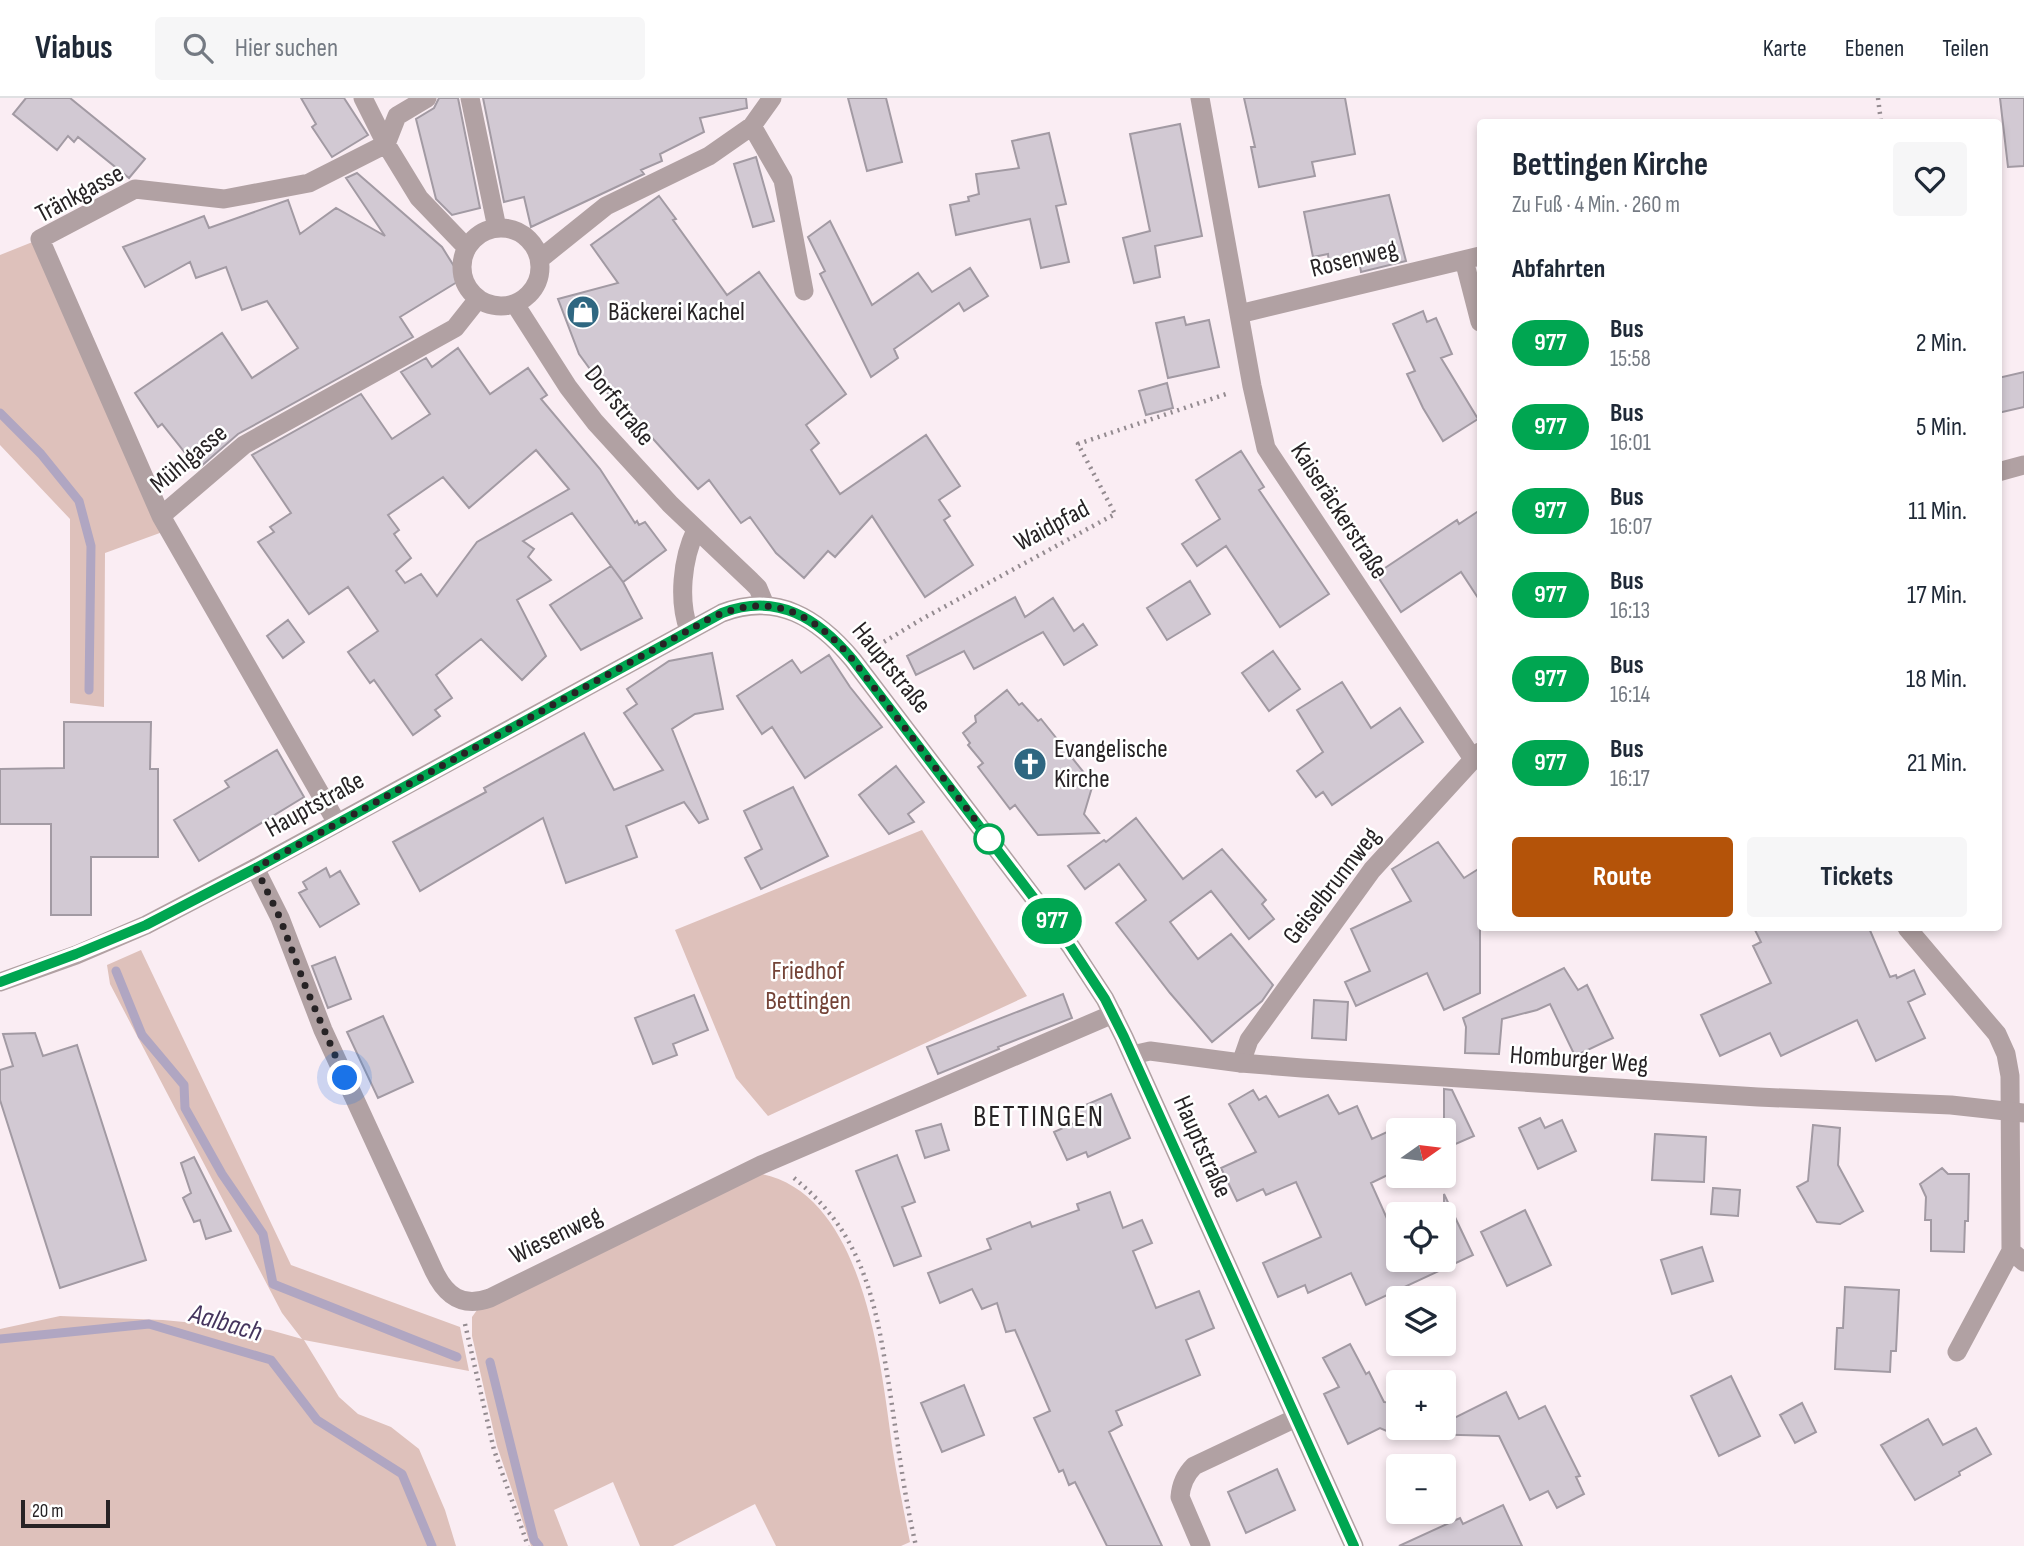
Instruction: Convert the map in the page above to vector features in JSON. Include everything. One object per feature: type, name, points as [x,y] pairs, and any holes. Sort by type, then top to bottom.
[{"type":"street","points":[[363,98],[386,145],[419,198],[467,248]]},
{"type":"street","points":[[386,145],[397,116],[428,98]]},
{"type":"street","points":[[470,98],[497,228]]},
{"type":"street","points":[[540,259],[606,206],[709,156],[752,127],[772,98]]},
{"type":"street","name":"Kaiseräckerstraße","points":[[1199,98],[1261,435],[1273,462],[1477,755]]},
{"type":"street","points":[[752,127],[783,180],[804,291]]},
{"type":"street","name":"Tränkgasse","points":[[161,516],[40,240],[135,189],[224,199],[309,183],[386,145]]},
{"type":"street","points":[[497,228],[516,231],[532,242],[540,259],[540,278],[531,294],[515,304],[496,306],[478,299],[466,285],[462,267],[467,248],[480,234],[497,228]]},
{"type":"street","points":[[1472,258],[1477,298]]},
{"type":"street","name":"Rosenweg","points":[[1239,314],[1472,258]]},
{"type":"street","name":"Mühlgasse","points":[[337,823],[161,516],[244,445],[455,328],[478,299]]},
{"type":"street","name":"Dorfstraße","points":[[515,304],[568,387],[595,422],[696,530],[758,588],[765,606]]},
{"type":"street","points":[[2002,471],[2024,465]]},
{"type":"street","points":[[689,630],[683,614],[682,597],[689,549],[696,530]]},
{"type":"street","name":"Hauptstraße","points":[[0,982],[120,937],[256,868],[731,609],[765,606],[787,610],[810,619],[830,634],[853,660],[1063,937],[1113,1014],[1354,1546]]},
{"type":"street","name":"Geiselbrunnweg","points":[[1241,1063],[1249,1041],[1372,870],[1477,755]]},
{"type":"street","points":[[256,868],[280,918],[323,1030],[434,1271],[446,1290],[465,1302]]},
{"type":"street","points":[[1911,931],[1997,1034],[2006,1054],[2017,1112],[2018,1256],[1957,1352]]},
{"type":"street","name":"Wiesenweg","points":[[465,1302],[490,1298],[780,1157],[1113,1014]]},
{"type":"street","name":"Homburger Weg","points":[[1132,1055],[1150,1051],[1241,1063],[1749,1097],[1951,1105],[2017,1112]]},
{"type":"street","points":[[1201,1546],[1180,1497],[1188,1472],[1194,1466],[1296,1419]]},
{"type":"path","points":[[1878,98],[1881,119]]},
{"type":"path","name":"Waidpfad","points":[[853,660],[922,619],[1115,514],[1078,444],[1252,386]]},
{"type":"path","points":[[780,1157],[790,1173],[820,1201],[843,1232],[853,1249],[868,1289],[884,1352],[916,1546]]},
{"type":"path","points":[[465,1302],[467,1337],[494,1450],[528,1546]]},
{"type":"green space","points":[[40,239],[168,530],[105,553],[104,707],[70,703],[70,519],[0,445],[0,255]]},
{"type":"green space","name":"Friedhof Bettingen","points":[[922,830],[1027,996],[768,1116],[736,1078],[675,930]]},
{"type":"green space","points":[[141,950],[291,1265],[460,1327],[469,1371],[304,1340],[339,1397],[358,1414],[391,1427],[419,1449],[445,1510],[456,1546],[0,1546],[0,1329],[60,1316],[163,1320],[270,1330],[302,1339],[282,1313],[110,984],[107,965]]},
{"type":"green space","points":[[762,1174],[797,1189],[825,1215],[846,1249],[862,1290],[874,1333],[910,1542],[901,1546],[776,1546],[755,1504],[673,1546],[640,1546],[613,1482],[554,1510],[568,1546],[531,1546],[497,1446],[472,1336],[472,1317],[477,1310]]},
{"type":"building","points":[[26,98],[70,98],[145,159],[129,178],[78,137],[74,142],[68,136],[57,150],[13,114]]},
{"type":"building","points":[[301,98],[344,98],[368,135],[332,157],[312,127],[316,124]]},
{"type":"building","points":[[439,98],[458,98],[480,208],[452,215],[436,199],[416,119],[434,108]]},
{"type":"building","points":[[483,98],[746,98],[747,108],[700,118],[704,132],[660,154],[662,161],[641,170],[644,174],[531,227],[524,197],[504,202]]},
{"type":"building","points":[[848,98],[886,98],[902,162],[867,171]]},
{"type":"building","points":[[1244,98],[1345,98],[1355,154],[1312,162],[1315,176],[1259,187],[1251,147],[1255,147]]},
{"type":"building","points":[[2000,98],[2024,98],[2024,166],[2008,167]]},
{"type":"building","points":[[1180,124],[1202,236],[1155,246],[1160,277],[1134,283],[1123,238],[1150,231],[1130,134]]},
{"type":"building","points":[[1049,133],[1066,204],[1056,206],[1069,262],[1041,268],[1030,219],[956,235],[950,205],[969,201],[968,197],[979,194],[976,174],[1019,168],[1012,141]]},
{"type":"building","points":[[756,157],[774,221],[753,227],[734,164]]},
{"type":"building","points":[[357,173],[442,247],[462,279],[400,317],[413,337],[238,434],[198,469],[162,424],[158,427],[135,393],[222,333],[252,378],[298,348],[267,301],[242,310],[226,267],[196,278],[190,262],[145,287],[123,247],[204,216],[209,228],[288,200],[300,234],[336,208],[385,236],[346,178]]},
{"type":"building","points":[[1389,195],[1406,261],[1361,272],[1359,260],[1329,266],[1328,254],[1313,257],[1304,212]]},
{"type":"building","points":[[659,196],[727,295],[759,272],[846,394],[806,425],[819,443],[811,450],[840,494],[926,435],[960,486],[939,500],[950,516],[944,520],[973,565],[925,597],[872,516],[835,557],[828,551],[804,578],[776,553],[750,517],[741,523],[709,480],[698,489],[621,403],[617,406],[579,354],[558,299],[618,283],[591,245]]},
{"type":"building","points":[[830,221],[872,305],[918,273],[932,292],[970,268],[988,296],[964,311],[959,303],[894,349],[898,358],[871,377],[820,274],[825,271],[808,237]]},
{"type":"building","points":[[1423,311],[1427,322],[1436,318],[1452,354],[1441,358],[1477,420],[1443,441],[1407,374],[1415,371],[1393,324]]},
{"type":"building","points":[[1184,317],[1186,325],[1209,320],[1219,367],[1168,378],[1156,323]]},
{"type":"building","points":[[458,348],[490,394],[528,368],[547,395],[541,399],[600,469],[635,523],[637,521],[639,525],[645,522],[666,550],[623,582],[572,513],[523,541],[534,549],[528,557],[551,580],[517,600],[546,656],[522,680],[481,639],[436,675],[452,698],[435,710],[440,716],[413,735],[374,680],[370,683],[348,652],[378,631],[348,587],[309,614],[258,542],[274,532],[270,527],[291,513],[252,455],[361,394],[392,439],[430,414],[401,372],[426,358],[432,367]],"holes":[[[536,450],[569,489],[477,542],[437,596],[421,574],[405,583],[396,571],[411,558],[394,534],[399,530],[388,515],[443,477],[469,508]]]},
{"type":"building","points":[[2024,372],[2024,407],[2002,412],[2002,377]]},
{"type":"building","points":[[1167,383],[1173,408],[1146,415],[1139,391]]},
{"type":"building","points":[[1241,451],[1264,487],[1259,490],[1329,594],[1280,627],[1226,546],[1197,566],[1182,544],[1220,519],[1196,480]]},
{"type":"building","points":[[1477,512],[1477,596],[1461,572],[1401,612],[1376,574],[1457,520],[1459,524]]},
{"type":"building","points":[[611,566],[623,582],[642,618],[581,650],[550,605]]},
{"type":"building","points":[[1190,581],[1210,614],[1167,640],[1147,608]]},
{"type":"building","points":[[1015,597],[1025,617],[1053,598],[1074,631],[1083,624],[1097,645],[1064,665],[1043,632],[974,669],[964,651],[916,675],[907,656]]},
{"type":"building","points":[[288,620],[304,642],[283,658],[267,636]]},
{"type":"building","points":[[1273,651],[1300,689],[1269,711],[1242,673]]},
{"type":"building","points":[[712,653],[723,709],[695,714],[672,729],[708,819],[699,823],[684,802],[626,826],[637,857],[566,883],[543,818],[420,891],[393,842],[486,792],[484,788],[584,733],[614,790],[663,770],[624,713],[637,704],[627,689],[669,661]]},
{"type":"building","points":[[829,655],[882,727],[805,778],[772,727],[762,734],[737,696],[792,660],[801,673]]},
{"type":"building","points":[[1342,682],[1371,728],[1400,708],[1423,742],[1332,805],[1323,792],[1316,797],[1297,771],[1323,752],[1297,710]]},
{"type":"building","name":"Evangelische Kirche","points":[[1007,690],[1019,705],[1022,703],[1038,721],[1041,719],[1093,784],[1084,814],[1099,833],[1038,835],[1015,805],[1010,809],[978,767],[983,763],[968,745],[970,743],[963,733],[976,722],[975,716]]},
{"type":"building","points":[[64,722],[151,722],[150,769],[158,769],[158,857],[91,857],[91,915],[51,915],[51,824],[0,824],[0,769],[64,768]]},
{"type":"building","points":[[277,750],[304,797],[199,861],[174,820],[229,787],[225,781]]},
{"type":"building","points":[[896,766],[924,802],[908,814],[914,822],[889,834],[859,795]]},
{"type":"building","points":[[793,787],[828,856],[761,889],[745,858],[762,849],[744,811]]},
{"type":"building","points":[[1136,818],[1183,879],[1222,849],[1266,900],[1262,904],[1274,919],[1249,939],[1211,891],[1170,922],[1198,959],[1231,934],[1273,985],[1262,1001],[1212,1042],[1116,923],[1146,900],[1119,864],[1085,889],[1068,866],[1104,840],[1106,842]]},
{"type":"building","points":[[1438,842],[1464,878],[1477,870],[1480,993],[1444,1010],[1427,973],[1356,1006],[1345,982],[1370,971],[1351,929],[1411,901],[1392,869]]},
{"type":"building","points":[[326,868],[330,877],[340,871],[359,904],[320,927],[299,893],[307,889],[303,882]]},
{"type":"building","points":[[1756,931],[1870,931],[1890,977],[1896,975],[1897,978],[1914,970],[1925,994],[1908,1002],[1925,1038],[1876,1061],[1857,1020],[1781,1056],[1770,1033],[1720,1056],[1701,1015],[1771,983],[1753,946],[1761,942]]},
{"type":"building","points":[[335,957],[351,999],[328,1008],[312,966]]},
{"type":"building","points":[[1564,968],[1578,990],[1587,985],[1613,1038],[1575,1056],[1550,1004],[1502,1019],[1499,1054],[1465,1053],[1466,1027],[1463,1018]]},
{"type":"building","points":[[1063,994],[1072,1018],[938,1074],[927,1047]]},
{"type":"building","points":[[694,995],[708,1030],[673,1044],[677,1055],[653,1064],[635,1018]]},
{"type":"building","points":[[1314,1000],[1348,1002],[1346,1040],[1312,1038]]},
{"type":"building","points":[[383,1016],[413,1082],[378,1098],[347,1032]]},
{"type":"building","points":[[35,1033],[43,1056],[77,1045],[146,1260],[60,1288],[0,1100],[0,1070],[13,1066],[3,1034]]},
{"type":"building","points":[[1444,1089],[1452,1090],[1474,1136],[1456,1144],[1456,1118],[1444,1118]]},
{"type":"building","points":[[1253,1090],[1259,1100],[1266,1096],[1279,1117],[1328,1095],[1339,1114],[1357,1106],[1372,1139],[1386,1133],[1386,1176],[1371,1183],[1386,1216],[1386,1272],[1437,1272],[1407,1286],[1386,1286],[1386,1296],[1366,1305],[1351,1273],[1308,1293],[1305,1285],[1278,1297],[1263,1263],[1321,1237],[1296,1182],[1266,1195],[1263,1189],[1237,1201],[1221,1168],[1256,1152],[1229,1104]]},
{"type":"building","points":[[1111,1094],[1130,1138],[1088,1157],[1086,1152],[1067,1160],[1054,1132],[1079,1121],[1074,1110]]},
{"type":"building","points":[[1540,1118],[1545,1128],[1562,1120],[1576,1151],[1538,1169],[1519,1128]]},
{"type":"building","points":[[941,1124],[949,1150],[925,1158],[916,1131]]},
{"type":"building","points":[[1813,1125],[1840,1128],[1838,1165],[1863,1211],[1840,1224],[1817,1222],[1797,1187],[1808,1181]]},
{"type":"building","points":[[1655,1134],[1706,1137],[1704,1182],[1652,1180]]},
{"type":"building","points":[[897,1155],[915,1202],[902,1207],[921,1256],[894,1266],[856,1171]]},
{"type":"building","points":[[194,1157],[231,1231],[206,1239],[200,1220],[194,1222],[183,1198],[191,1193],[181,1163]]},
{"type":"building","points":[[1942,1168],[1948,1174],[1969,1174],[1964,1252],[1931,1251],[1931,1220],[1925,1220],[1926,1197],[1920,1184]]},
{"type":"building","points":[[1713,1188],[1740,1190],[1738,1216],[1711,1214]]},
{"type":"building","points":[[1110,1192],[1123,1228],[1142,1220],[1152,1243],[1133,1251],[1156,1308],[1199,1291],[1214,1328],[1186,1340],[1200,1375],[1116,1411],[1122,1425],[1109,1432],[1162,1546],[1107,1546],[1075,1482],[1069,1485],[1063,1470],[1059,1472],[1034,1418],[1050,1411],[1015,1330],[1006,1332],[997,1303],[982,1309],[972,1289],[940,1303],[928,1273],[991,1249],[987,1239],[1030,1222],[1032,1227],[1079,1210],[1077,1204]]},
{"type":"building","points":[[1525,1210],[1551,1265],[1507,1286],[1481,1232]]},
{"type":"building","points":[[1456,1219],[1473,1255],[1456,1263]]},
{"type":"building","points":[[1702,1247],[1713,1281],[1672,1294],[1661,1260]]},
{"type":"building","points":[[1845,1287],[1899,1290],[1896,1351],[1891,1351],[1890,1372],[1835,1369],[1837,1328],[1843,1328]]},
{"type":"building","points":[[1350,1344],[1366,1374],[1369,1372],[1386,1402],[1386,1431],[1380,1428],[1348,1444],[1324,1394],[1339,1387],[1323,1358]]},
{"type":"building","points":[[1731,1376],[1760,1436],[1719,1456],[1691,1396]]},
{"type":"building","points":[[964,1385],[984,1435],[942,1452],[921,1403]]},
{"type":"building","points":[[1506,1392],[1519,1419],[1545,1406],[1580,1476],[1576,1477],[1584,1494],[1557,1508],[1548,1491],[1530,1500],[1499,1436],[1456,1435],[1456,1417]]},
{"type":"building","points":[[1802,1403],[1816,1432],[1795,1443],[1780,1415]]},
{"type":"building","points":[[1928,1419],[1943,1445],[1976,1428],[1991,1454],[1915,1500],[1881,1445]]},
{"type":"building","points":[[1277,1469],[1295,1510],[1246,1533],[1228,1492]]},
{"type":"building","points":[[1503,1505],[1522,1546],[1399,1546],[1447,1524],[1456,1524],[1456,1520],[1460,1518],[1463,1524]]},
{"type":"waterway","points":[[0,413],[41,454],[79,501],[91,546],[89,690]]},
{"type":"waterway","points":[[116,971],[142,1035],[184,1085],[185,1108],[222,1174],[263,1234],[273,1284],[457,1357]]},
{"type":"waterway","name":"Aalbach","points":[[0,1339],[149,1324],[271,1360],[317,1420],[402,1474],[432,1546]]},
{"type":"waterway","points":[[490,1362],[534,1540],[539,1546]]},
{"type":"bus line","name":"977","points":[[0,982],[146,925],[256,868],[722,613],[758,605],[799,614],[830,634],[853,660],[1056,927],[1105,999],[1354,1546]]},
{"type":"place","name":"Bäckerei Kachel","points":[[583,312]]},
{"type":"place","name":"Evangelische Kirche","points":[[1030,764]]},
{"type":"district","name":"BETTINGEN","points":[[1039,1117]]},
{"type":"route","points":[[345,1078],[323,1030],[280,918],[256,868],[731,609],[758,605],[776,607],[810,619],[830,634],[853,660],[996,847],[989,839]]}]
